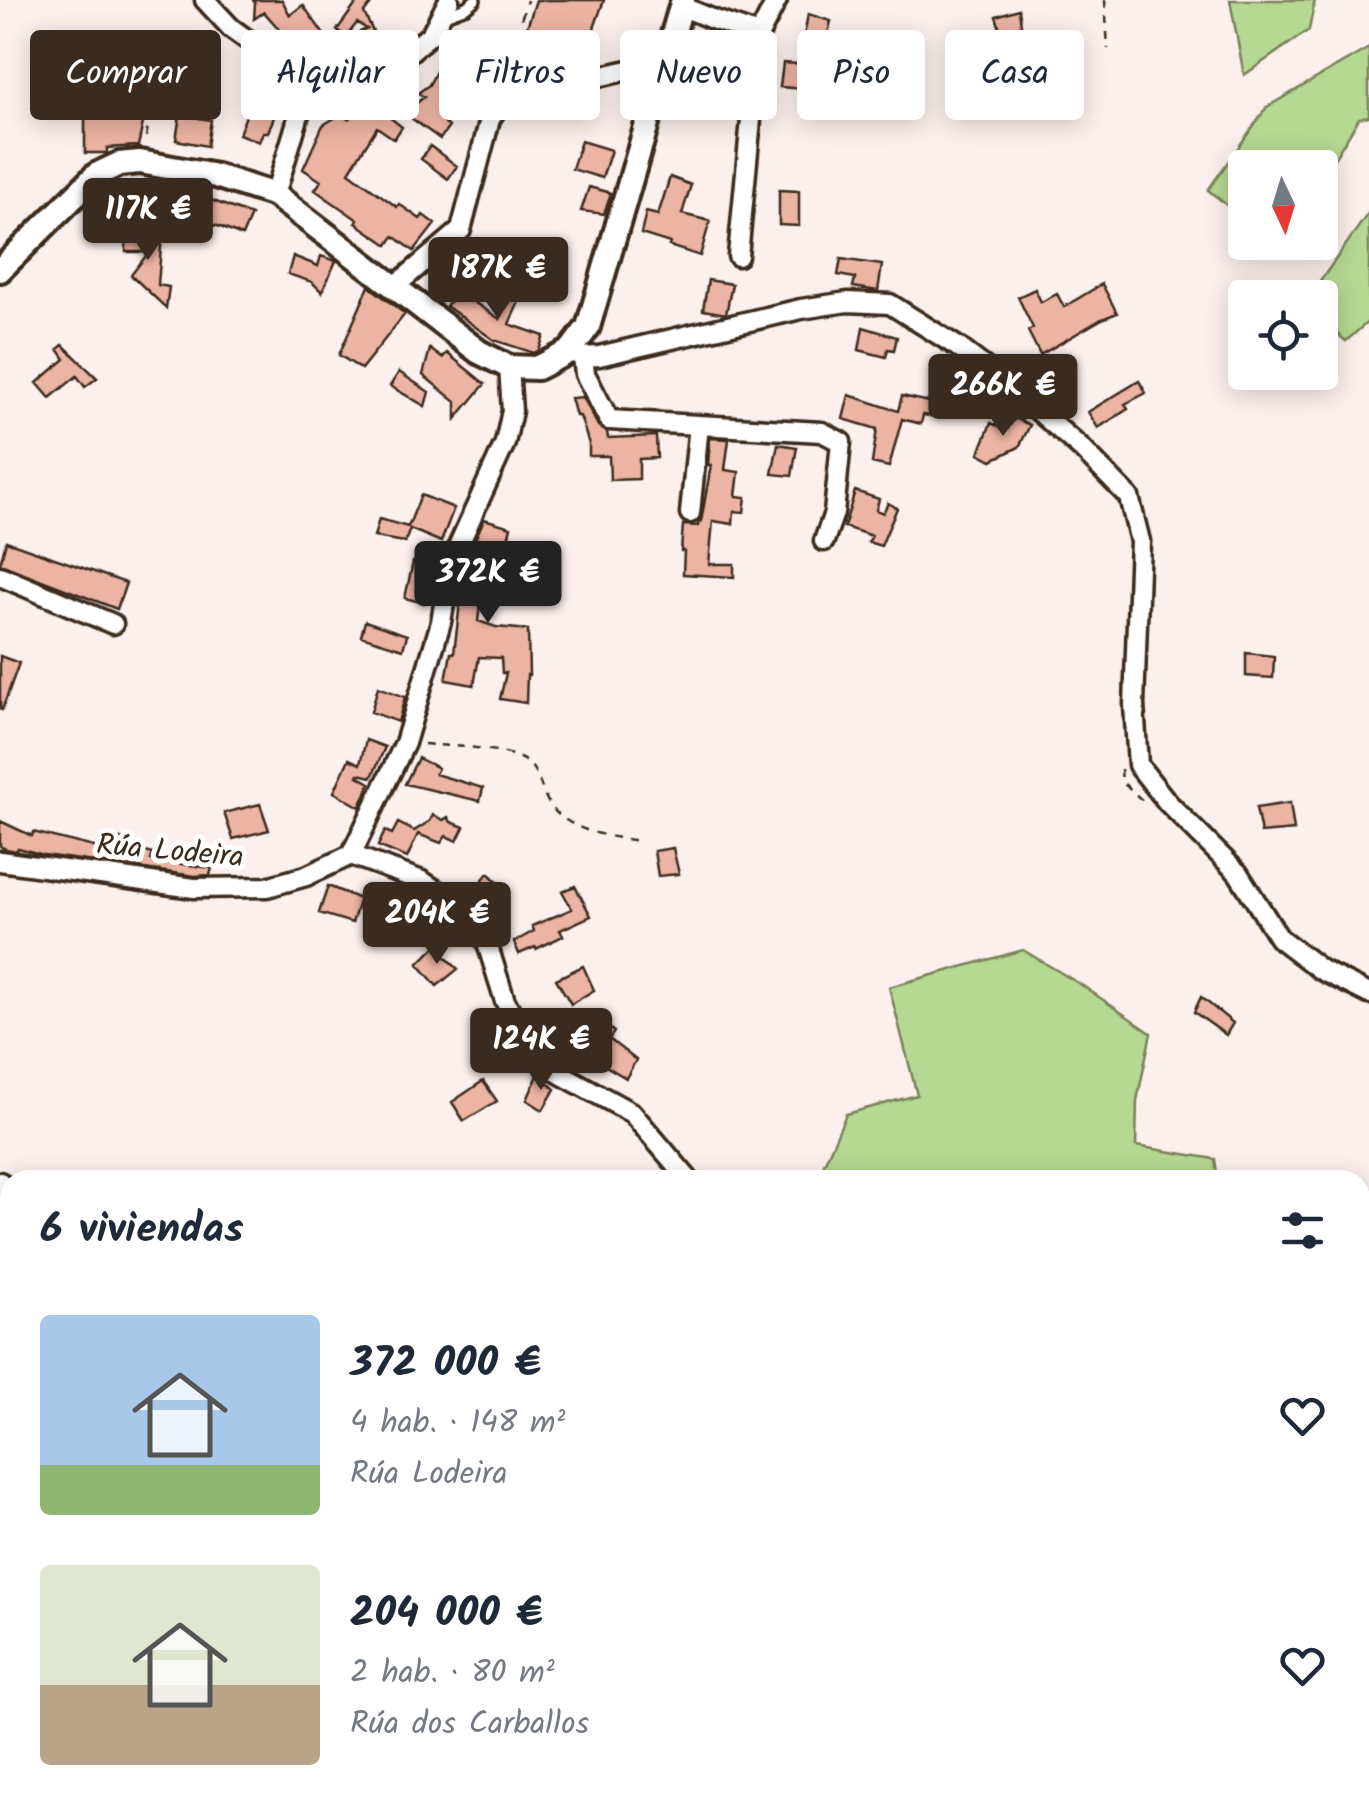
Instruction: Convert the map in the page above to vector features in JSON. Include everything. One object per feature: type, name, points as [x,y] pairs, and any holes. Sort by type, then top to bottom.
[{"type":"main road","points":[[674,30],[682,3]]},
{"type":"main road","points":[[0,270],[96,174],[120,164],[140,162],[216,176],[275,195],[479,352],[508,367],[537,368],[576,354],[588,328],[647,120]]},
{"type":"street","points":[[206,0],[241,35]]},
{"type":"street","points":[[761,30],[777,0]]},
{"type":"street","points":[[682,3],[744,30]]},
{"type":"street","points":[[419,45],[432,34],[445,8]]},
{"type":"street","points":[[275,195],[297,120]]},
{"type":"street","points":[[394,287],[461,230],[490,120]]},
{"type":"street","points":[[738,256],[750,120]]},
{"type":"street","points":[[824,541],[834,513],[841,442],[822,432],[609,420],[576,354],[599,356],[801,308],[847,302],[890,304],[958,347],[1012,388],[1129,496],[1140,541],[1134,704],[1138,765],[1168,803],[1238,873],[1279,938],[1321,970],[1369,994]]},
{"type":"street","points":[[508,367],[512,410],[505,443],[451,562],[441,622],[406,743],[351,855],[422,881],[464,908],[486,940],[506,1001],[526,1039],[559,1073],[632,1113],[680,1170]]},
{"type":"street","points":[[690,513],[699,425]]},
{"type":"street","points":[[0,576],[113,624]]},
{"type":"street","name":"Rúa Lodeira","points":[[0,862],[194,888],[267,888],[306,876],[351,855]]},
{"type":"lane","points":[[445,8],[466,7],[475,0]]},
{"type":"path","points":[[518,30],[526,0]]},
{"type":"path","points":[[1105,0],[1108,49]]},
{"type":"path","points":[[140,162],[149,120]]},
{"type":"path","points":[[406,743],[506,752],[529,763],[552,808],[573,824],[639,841]]},
{"type":"path","points":[[1120,761],[1122,782],[1153,809]]},
{"type":"green space","points":[[1230,0],[1315,0],[1309,30],[1244,75]]},
{"type":"green space","points":[[1369,48],[1369,116],[1359,118],[1338,152],[1236,150],[1267,107]]},
{"type":"green space","points":[[1228,162],[1228,206],[1208,190]]},
{"type":"green space","points":[[1369,212],[1369,321],[1346,341],[1338,335],[1338,280],[1321,280]]},
{"type":"green space","points":[[1023,950],[1151,1033],[1137,1101],[1136,1146],[1215,1159],[1217,1170],[821,1170],[846,1114],[917,1095],[889,987]]},
{"type":"building","points":[[253,0],[282,0],[290,15],[303,5],[321,30],[280,30],[264,12],[254,19]]},
{"type":"building","points":[[359,0],[374,0],[364,13],[372,30],[365,30],[357,23],[352,30],[337,30]]},
{"type":"building","points":[[536,0],[604,0],[593,30],[526,30]]},
{"type":"building","points":[[1019,9],[1022,30],[1000,30],[996,16]]},
{"type":"building","points":[[808,14],[831,21],[829,30],[805,30]]},
{"type":"building","points":[[783,63],[797,64],[797,88],[780,87]]},
{"type":"building","points":[[439,66],[439,120],[448,120],[445,124],[449,127],[440,139],[414,120],[419,120],[419,101],[424,97],[419,92],[429,85]]},
{"type":"building","points":[[85,120],[144,120],[138,146],[85,153]]},
{"type":"building","points":[[179,120],[211,120],[207,146],[176,140]]},
{"type":"building","points":[[244,120],[273,120],[259,142],[239,134]]},
{"type":"building","points":[[331,120],[393,120],[402,127],[394,139],[377,127],[349,172],[397,207],[399,204],[435,224],[414,251],[394,236],[388,245],[315,190],[321,181],[303,169],[323,125]]},
{"type":"building","points":[[581,141],[611,150],[602,178],[572,169]]},
{"type":"building","points":[[430,146],[457,166],[448,179],[421,159]]},
{"type":"building","points":[[670,177],[691,185],[682,214],[710,221],[700,256],[641,234],[646,212],[658,215]]},
{"type":"building","points":[[589,187],[611,193],[604,214],[581,211]]},
{"type":"building","points":[[779,190],[799,191],[799,226],[779,225]]},
{"type":"building","points":[[185,195],[251,215],[242,236],[218,226],[181,219]]},
{"type":"building","points":[[151,229],[150,250],[162,235],[158,285],[169,287],[166,308],[131,275],[149,252],[126,252],[126,230]]},
{"type":"building","points":[[293,256],[318,266],[321,256],[336,261],[322,292],[312,282],[288,274]]},
{"type":"building","points":[[841,259],[882,265],[878,291],[853,287],[855,278],[838,275]]},
{"type":"building","points":[[708,280],[732,284],[726,314],[703,310]]},
{"type":"building","points":[[1102,284],[1117,313],[1040,355],[1028,331],[1033,328],[1018,297],[1035,289],[1041,302],[1057,294],[1064,307]]},
{"type":"building","points":[[369,286],[405,314],[361,369],[339,355]]},
{"type":"building","points":[[508,287],[522,295],[509,324],[544,336],[534,353],[494,340],[446,306],[458,292],[500,319]]},
{"type":"building","points":[[863,327],[897,337],[894,350],[888,349],[886,357],[859,350]]},
{"type":"building","points":[[63,345],[97,378],[85,387],[77,376],[50,398],[37,383],[65,359],[58,349]]},
{"type":"building","points":[[430,349],[442,358],[447,353],[485,384],[456,419],[456,402],[423,375]]},
{"type":"building","points":[[399,372],[429,392],[425,406],[390,386]]},
{"type":"building","points":[[1139,381],[1146,393],[1125,404],[1128,409],[1098,428],[1088,412]]},
{"type":"building","points":[[849,395],[898,411],[902,396],[934,403],[930,416],[923,415],[921,424],[902,419],[889,467],[872,463],[877,429],[843,419]]},
{"type":"building","points":[[583,397],[608,438],[656,436],[657,458],[639,459],[639,479],[610,480],[609,456],[589,456],[589,444],[571,398]]},
{"type":"building","points":[[1015,418],[1030,425],[1019,447],[992,460],[979,453],[991,423],[1007,430]]},
{"type":"building","points":[[710,438],[729,439],[725,470],[739,472],[736,496],[746,497],[744,512],[734,511],[733,524],[713,521],[709,564],[734,564],[734,577],[683,574],[683,525],[698,526],[701,522],[711,465]]},
{"type":"building","points":[[778,444],[797,447],[792,476],[772,474]]},
{"type":"building","points":[[855,491],[879,499],[876,510],[883,513],[888,503],[897,508],[881,546],[868,542],[872,536],[844,527]]},
{"type":"building","points":[[421,495],[454,508],[441,542],[410,529],[405,542],[374,537],[379,519],[408,527]]},
{"type":"building","points":[[484,519],[511,527],[506,548],[487,545],[478,621],[528,630],[526,703],[500,699],[506,673],[502,673],[501,658],[479,657],[474,685],[446,680],[454,653],[460,603],[466,604],[468,556]]},
{"type":"building","points":[[6,541],[126,583],[117,609],[0,564]]},
{"type":"building","points":[[413,562],[432,567],[424,603],[405,598]]},
{"type":"building","points":[[365,621],[407,635],[403,649],[361,636]]},
{"type":"building","points":[[1246,653],[1274,656],[1273,678],[1246,676]]},
{"type":"building","points":[[0,656],[19,663],[2,710],[0,709]]},
{"type":"building","points":[[378,687],[405,697],[398,722],[371,712]]},
{"type":"building","points":[[366,740],[385,747],[372,777],[358,776],[370,783],[360,807],[334,792],[349,759],[360,764]]},
{"type":"building","points":[[418,758],[438,768],[435,774],[483,788],[480,801],[405,784]]},
{"type":"building","points":[[1290,803],[1294,830],[1261,833],[1256,808]]},
{"type":"building","points":[[260,804],[269,830],[233,839],[224,813]]},
{"type":"building","points":[[433,815],[443,820],[448,817],[464,827],[457,841],[446,836],[441,843],[418,834],[407,858],[378,846],[385,831],[392,834],[398,823],[414,831]]},
{"type":"building","points":[[0,821],[32,836],[33,832],[114,852],[116,838],[128,841],[128,847],[153,854],[151,860],[212,868],[210,875],[195,876],[6,849],[0,846]]},
{"type":"building","points":[[673,848],[679,874],[658,876],[654,851]]},
{"type":"building","points":[[488,873],[505,889],[487,912],[471,894]]},
{"type":"building","points":[[328,886],[360,899],[352,923],[319,913]]},
{"type":"building","points":[[575,886],[591,916],[560,930],[563,936],[519,954],[514,942],[534,931],[532,926],[572,909],[562,891]]},
{"type":"building","points":[[419,894],[444,914],[426,937],[404,920]]},
{"type":"building","points":[[435,947],[458,969],[437,986],[418,964]]},
{"type":"building","points":[[583,966],[594,990],[571,1004],[556,979]]},
{"type":"building","points":[[1201,997],[1233,1023],[1226,1035],[1194,1012]]},
{"type":"building","points":[[593,1016],[614,1032],[609,1039],[636,1060],[626,1078],[574,1047]]},
{"type":"building","points":[[538,1075],[555,1089],[543,1110],[527,1100]]},
{"type":"building","points":[[483,1081],[497,1101],[464,1121],[452,1102]]}]
